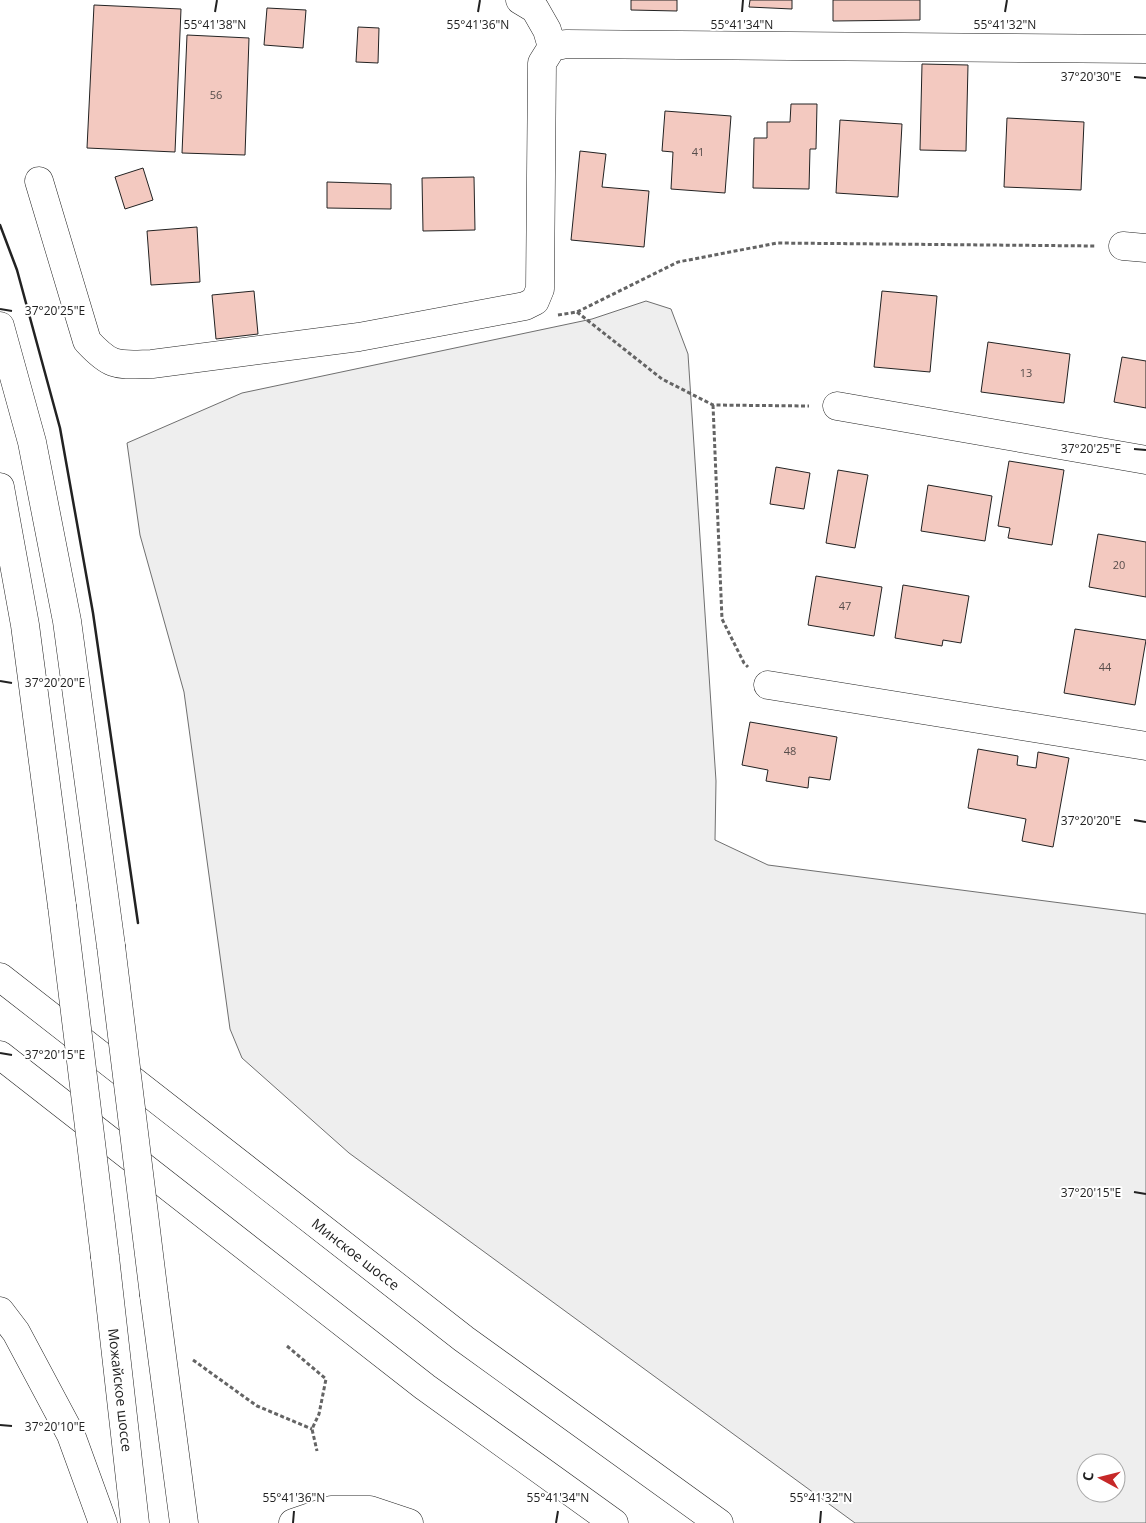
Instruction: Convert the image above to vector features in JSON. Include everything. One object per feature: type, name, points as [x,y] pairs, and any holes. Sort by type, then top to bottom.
[{"type":"main road","points":[[39,181],[87,341],[103,358],[120,365],[152,364],[359,338],[525,306],[535,301],[540,289],[542,63],[552,47],[547,30],[535,9],[520,0]]},
{"type":"main road","points":[[552,47],[575,44],[1146,49]]},
{"type":"main road","points":[[0,326],[32,442],[67,621],[111,946],[184,1523]]},
{"type":"main road","points":[[837,406],[1146,460]]},
{"type":"main road","name":"Можайское шоссе","points":[[0,487],[26,625],[105,1257],[135,1523]]},
{"type":"main road","points":[[768,685],[1146,746]]},
{"type":"main road","name":"Минское шоссе","points":[[0,977],[464,1339],[719,1523]]},
{"type":"main road","points":[[0,1055],[425,1387],[614,1523]]},
{"type":"main road","points":[[0,1310],[16,1332],[71,1434],[103,1523]]},
{"type":"main road","points":[[293,1523],[331,1510],[370,1510],[409,1523]]},
{"type":"path","points":[[549,317],[577,312],[678,262],[777,243],[1134,247]]},
{"type":"path","points":[[577,312],[662,379],[713,405],[837,406]]},
{"type":"path","points":[[713,405],[722,619],[744,663],[768,685]]},
{"type":"path","points":[[287,1346],[326,1379],[319,1414],[312,1429],[318,1451]]},
{"type":"path","points":[[193,1360],[257,1406],[312,1429]]},
{"type":"shaded area","points":[[646,301],[671,309],[688,354],[716,781],[715,840],[768,865],[1146,914],[1146,1523],[855,1523],[349,1153],[242,1058],[230,1029],[184,692],[140,535],[127,443],[242,393],[592,319]]},
{"type":"building","points":[[631,0],[677,0],[677,11],[631,10]]},
{"type":"building","points":[[750,0],[792,0],[792,9],[749,7]]},
{"type":"building","points":[[833,0],[920,0],[920,20],[833,21]]},
{"type":"building","points":[[94,5],[181,9],[175,152],[87,148]]},
{"type":"building","points":[[267,8],[306,10],[303,48],[264,45]]},
{"type":"building","points":[[358,27],[379,28],[378,63],[356,62]]},
{"type":"building","points":[[187,35],[249,38],[245,155],[182,153]]},
{"type":"building","points":[[922,64],[968,65],[966,151],[920,150]]},
{"type":"building","points":[[791,104],[817,104],[816,149],[810,149],[809,189],[753,188],[754,138],[767,138],[767,122],[790,122]]},
{"type":"building","points":[[665,111],[731,116],[725,193],[671,189],[673,152],[662,151]]},
{"type":"building","points":[[1007,118],[1084,122],[1081,190],[1004,187]]},
{"type":"building","points":[[840,120],[902,124],[898,197],[836,193]]},
{"type":"building","points":[[580,151],[606,154],[602,187],[649,191],[644,247],[571,240]]},
{"type":"building","points":[[143,168],[153,200],[125,209],[115,177]]},
{"type":"building","points":[[474,177],[475,230],[423,231],[422,178]]},
{"type":"building","points":[[327,182],[391,184],[391,209],[327,208]]},
{"type":"building","points":[[197,227],[200,282],[151,285],[147,231]]},
{"type":"building","points":[[254,291],[258,334],[216,339],[212,295]]},
{"type":"building","points":[[882,291],[937,296],[930,372],[874,367]]},
{"type":"building","points":[[988,342],[1070,354],[1064,403],[981,392]]},
{"type":"building","points":[[1122,357],[1146,361],[1146,408],[1114,402]]},
{"type":"building","points":[[1009,461],[1064,470],[1052,545],[1008,538],[1010,528],[998,526]]},
{"type":"building","points":[[776,467],[810,473],[804,509],[770,504]]},
{"type":"building","points":[[838,470],[868,475],[855,548],[826,543]]},
{"type":"building","points":[[928,485],[992,496],[985,541],[921,531]]},
{"type":"building","points":[[1098,534],[1146,542],[1146,597],[1089,587]]},
{"type":"building","points":[[816,576],[882,587],[874,636],[808,625]]},
{"type":"building","points":[[903,585],[969,596],[961,643],[943,640],[942,646],[895,638]]},
{"type":"building","points":[[1075,629],[1146,640],[1135,705],[1064,693]]},
{"type":"building","points":[[750,722],[837,737],[830,780],[809,777],[808,788],[766,781],[768,770],[742,765]]},
{"type":"building","points":[[978,749],[1018,756],[1017,765],[1036,768],[1038,752],[1069,758],[1053,847],[1022,841],[1026,819],[968,808]]},
{"type":"wall","points":[[0,225],[17,270],[60,428],[93,613],[138,923]]}]
